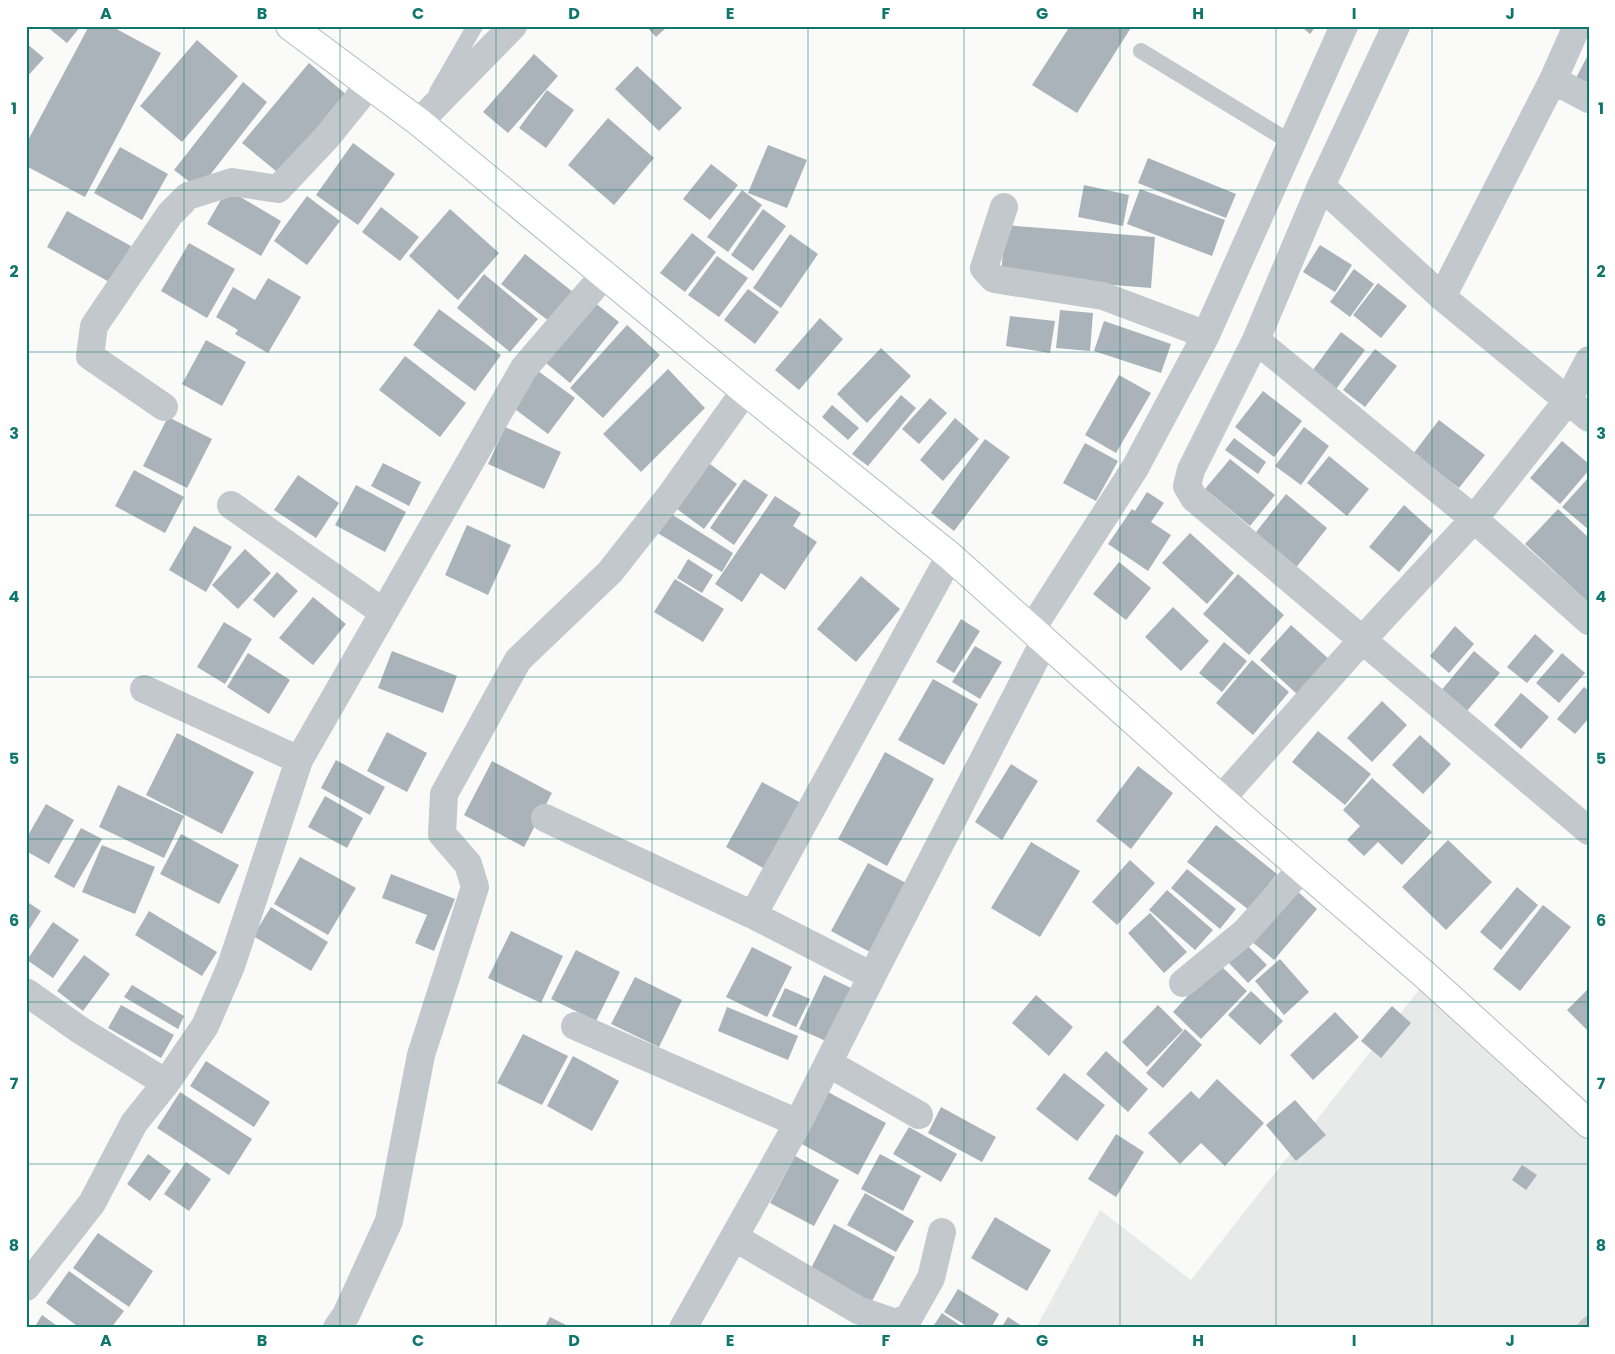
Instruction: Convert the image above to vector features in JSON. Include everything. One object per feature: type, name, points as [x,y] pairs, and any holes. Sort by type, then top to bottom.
[{"type":"main road","points":[[290,26],[419,122],[745,391],[950,556],[1221,799],[1425,975],[1589,1124]]},
{"type":"street","points":[[419,122],[513,26]]},
{"type":"street","points":[[683,1328],[798,1123],[1038,636],[1135,468],[1205,337],[1344,26]]},
{"type":"street","points":[[1396,26],[1321,186],[1256,340],[1191,470],[1187,486],[1194,498],[1589,831]]},
{"type":"street","points":[[1442,297],[1552,80],[1577,26]]},
{"type":"street","points":[[1552,80],[1589,99]]},
{"type":"street","points":[[164,407],[90,356],[94,326],[170,214],[188,196],[232,182],[278,189],[327,137],[369,85]]},
{"type":"street","points":[[1321,186],[1442,297],[1589,418]]},
{"type":"street","points":[[1004,206],[984,268],[994,279],[1103,296],[1191,329],[1205,337]]},
{"type":"street","points":[[26,1287],[92,1203],[134,1123],[166,1082],[205,1026],[231,966],[299,760],[524,368],[605,274]]},
{"type":"street","points":[[1256,340],[1474,519],[1589,621]]},
{"type":"street","points":[[1221,799],[1474,519],[1568,400],[1589,360]]},
{"type":"street","points":[[337,1328],[346,1315],[390,1221],[421,1056],[474,887],[468,864],[442,834],[444,794],[518,660],[610,572],[670,496],[745,391]]},
{"type":"street","points":[[231,505],[384,612]]},
{"type":"street","points":[[753,915],[950,556]]},
{"type":"street","points":[[144,689],[299,760]]},
{"type":"street","points":[[545,818],[753,915],[872,976]]},
{"type":"street","points":[[1183,983],[1245,932],[1302,868]]},
{"type":"street","points":[[26,992],[80,1030],[166,1082]]},
{"type":"street","points":[[575,1026],[798,1123]]},
{"type":"street","points":[[828,1062],[919,1115]]},
{"type":"street","points":[[734,1237],[858,1310],[896,1323],[909,1317],[931,1278],[942,1232]]},
{"type":"lane","points":[[419,122],[475,26]]},
{"type":"lane","points":[[1141,51],[1292,143]]},
{"type":"lane","points":[[1585,1328],[1589,1324]]},
{"type":"shaded area","points":[[1436,968],[1589,1103],[1589,1328],[1036,1328],[1100,1210],[1191,1280]]},
{"type":"building","points":[[46,26],[81,26],[67,43]]},
{"type":"building","points":[[89,26],[111,26],[161,53],[85,197],[26,166],[26,144]]},
{"type":"building","points":[[646,26],[668,26],[656,37]]},
{"type":"building","points":[[1070,26],[1132,26],[1077,113],[1032,85]]},
{"type":"building","points":[[1301,26],[1316,26],[1310,34]]},
{"type":"building","points":[[197,40],[238,76],[182,142],[140,106]]},
{"type":"building","points":[[26,43],[44,58],[26,78]]},
{"type":"building","points":[[1589,53],[1589,87],[1575,80]]},
{"type":"building","points":[[534,54],[558,76],[508,133],[483,112]]},
{"type":"building","points":[[309,63],[348,96],[282,176],[242,143]]},
{"type":"building","points":[[637,66],[682,108],[659,131],[615,89]]},
{"type":"building","points":[[243,82],[267,102],[199,189],[174,170]]},
{"type":"building","points":[[547,90],[574,110],[546,148],[519,128]]},
{"type":"building","points":[[608,118],[654,158],[614,205],[568,165]]},
{"type":"building","points":[[353,143],[395,174],[358,225],[316,195]]},
{"type":"building","points":[[768,145],[807,160],[787,208],[748,193]]},
{"type":"building","points":[[120,147],[168,174],[142,220],[94,193]]},
{"type":"building","points":[[1148,158],[1236,194],[1226,218],[1138,183]]},
{"type":"building","points":[[711,164],[738,185],[710,220],[683,199]]},
{"type":"building","points":[[1084,185],[1129,195],[1123,226],[1078,217]]},
{"type":"building","points":[[227,189],[281,221],[261,256],[207,224]]},
{"type":"building","points":[[1140,189],[1225,220],[1212,256],[1127,224]]},
{"type":"building","points":[[742,190],[762,205],[728,252],[707,237]]},
{"type":"building","points":[[307,196],[340,221],[307,265],[274,241]]},
{"type":"building","points":[[381,207],[419,237],[400,261],[362,232]]},
{"type":"building","points":[[450,209],[499,253],[458,300],[409,256]]},
{"type":"building","points":[[763,209],[786,226],[753,271],[731,255]]},
{"type":"building","points":[[67,211],[131,246],[111,283],[47,247]]},
{"type":"building","points":[[1005,225],[1155,237],[1151,288],[1001,276]]},
{"type":"building","points":[[692,233],[716,252],[685,292],[660,273]]},
{"type":"building","points":[[790,234],[818,254],[781,308],[753,288]]},
{"type":"building","points":[[189,243],[235,269],[207,318],[161,291]]},
{"type":"building","points":[[1320,245],[1352,265],[1335,292],[1303,272]]},
{"type":"building","points":[[525,254],[573,292],[550,322],[501,284]]},
{"type":"building","points":[[717,256],[748,278],[719,317],[688,295]]},
{"type":"building","points":[[1354,269],[1374,284],[1350,317],[1330,302]]},
{"type":"building","points":[[484,274],[538,319],[510,352],[457,308]]},
{"type":"building","points":[[268,278],[301,297],[268,353],[235,334],[238,330],[216,317],[233,287],[255,300]]},
{"type":"building","points":[[1378,283],[1407,306],[1381,338],[1353,315]]},
{"type":"building","points":[[748,289],[779,312],[755,344],[724,320]]},
{"type":"building","points":[[589,298],[619,322],[570,383],[540,358]]},
{"type":"building","points":[[439,309],[501,355],[475,391],[413,345]]},
{"type":"building","points":[[1060,310],[1093,313],[1090,351],[1056,348]]},
{"type":"building","points":[[1010,316],[1055,321],[1050,353],[1006,346]]},
{"type":"building","points":[[820,318],[843,339],[799,390],[775,370]]},
{"type":"building","points":[[1104,321],[1171,344],[1161,373],[1094,351]]},
{"type":"building","points":[[627,325],[660,355],[603,418],[570,388]]},
{"type":"building","points":[[1341,332],[1365,350],[1336,389],[1312,371]]},
{"type":"building","points":[[206,340],[246,362],[222,406],[182,384]]},
{"type":"building","points":[[881,348],[911,376],[867,423],[837,394]]},
{"type":"building","points":[[1375,349],[1397,366],[1365,407],[1343,390]]},
{"type":"building","points":[[405,356],[466,403],[440,437],[379,390]]},
{"type":"building","points":[[534,368],[575,398],[548,434],[507,403]]},
{"type":"building","points":[[668,369],[705,408],[641,472],[603,434]]},
{"type":"building","points":[[1119,375],[1151,393],[1116,453],[1085,435]]},
{"type":"building","points":[[1263,391],[1302,421],[1274,457],[1235,427]]},
{"type":"building","points":[[901,395],[916,408],[868,466],[852,454]]},
{"type":"building","points":[[930,398],[947,413],[919,444],[902,429]]},
{"type":"building","points":[[832,405],[859,428],[848,440],[822,417]]},
{"type":"building","points":[[168,417],[212,439],[187,488],[143,466]]},
{"type":"building","points":[[955,418],[979,439],[943,481],[920,460]]},
{"type":"building","points":[[1439,420],[1485,455],[1459,488],[1413,454]]},
{"type":"building","points":[[505,427],[561,452],[544,489],[488,464]]},
{"type":"building","points":[[1304,427],[1329,446],[1301,485],[1275,466]]},
{"type":"building","points":[[1234,438],[1266,462],[1258,474],[1225,450]]},
{"type":"building","points":[[985,439],[1010,457],[954,531],[931,513]]},
{"type":"building","points":[[1562,441],[1589,464],[1589,470],[1560,504],[1530,478]]},
{"type":"building","points":[[1085,443],[1118,461],[1096,501],[1063,483]]},
{"type":"building","points":[[1329,456],[1369,489],[1347,516],[1307,483]]},
{"type":"building","points":[[1230,459],[1275,495],[1250,526],[1205,489]]},
{"type":"building","points":[[706,461],[737,484],[704,529],[673,506]]},
{"type":"building","points":[[383,463],[421,482],[409,506],[371,486]]},
{"type":"building","points":[[134,470],[184,497],[165,533],[115,506]]},
{"type":"building","points":[[298,475],[339,503],[316,538],[274,510]]},
{"type":"building","points":[[1589,477],[1589,530],[1562,507]]},
{"type":"building","points":[[744,479],[768,495],[734,545],[710,528]]},
{"type":"building","points":[[356,485],[406,512],[385,552],[335,525]]},
{"type":"building","points":[[1147,492],[1164,503],[1151,522],[1171,535],[1148,571],[1108,544],[1132,509],[1135,511]]},
{"type":"building","points":[[1286,494],[1327,528],[1295,569],[1253,536]]},
{"type":"building","points":[[775,496],[801,513],[793,526],[817,542],[785,590],[761,573],[742,602],[715,584]]},
{"type":"building","points":[[1404,505],[1433,531],[1399,572],[1369,547]]},
{"type":"building","points":[[1558,509],[1589,538],[1589,603],[1525,544]]},
{"type":"building","points":[[668,512],[733,553],[722,572],[656,532]]},
{"type":"building","points":[[467,525],[511,545],[488,595],[445,575]]},
{"type":"building","points":[[194,526],[232,547],[206,592],[169,570]]},
{"type":"building","points":[[1190,533],[1234,573],[1207,604],[1162,563]]},
{"type":"building","points":[[245,549],[271,573],[238,609],[212,585]]},
{"type":"building","points":[[688,559],[713,575],[702,593],[677,578]]},
{"type":"building","points":[[1119,562],[1151,588],[1126,620],[1093,594]]},
{"type":"building","points":[[277,572],[298,591],[274,618],[253,600]]},
{"type":"building","points":[[1238,574],[1284,615],[1249,655],[1203,614]]},
{"type":"building","points":[[861,576],[900,609],[856,662],[817,629]]},
{"type":"building","points":[[675,579],[724,609],[703,642],[654,612]]},
{"type":"building","points":[[313,597],[346,624],[313,665],[279,638]]},
{"type":"building","points":[[1173,607],[1209,641],[1181,671],[1145,637]]},
{"type":"building","points":[[961,619],[980,631],[954,673],[936,662]]},
{"type":"building","points":[[224,622],[252,639],[225,684],[197,667]]},
{"type":"building","points":[[1291,625],[1330,660],[1298,695],[1260,660]]},
{"type":"building","points":[[1455,626],[1474,644],[1449,673],[1430,656]]},
{"type":"building","points":[[1535,634],[1554,651],[1527,683],[1507,667]]},
{"type":"building","points":[[1224,642],[1247,661],[1222,692],[1199,673]]},
{"type":"building","points":[[975,646],[1002,662],[980,699],[952,682]]},
{"type":"building","points":[[392,651],[457,676],[443,713],[378,688]]},
{"type":"building","points":[[1474,651],[1500,673],[1465,713],[1440,692]]},
{"type":"building","points":[[248,653],[290,680],[269,714],[227,687]]},
{"type":"building","points":[[1562,653],[1585,673],[1559,703],[1536,683]]},
{"type":"building","points":[[1252,660],[1289,692],[1253,735],[1216,703]]},
{"type":"building","points":[[933,679],[978,704],[944,765],[898,740]]},
{"type":"building","points":[[1584,687],[1589,691],[1589,718],[1575,734],[1557,719]]},
{"type":"building","points":[[1521,693],[1549,717],[1521,749],[1494,725]]},
{"type":"building","points":[[1382,701],[1407,725],[1372,762],[1347,738]]},
{"type":"building","points":[[1318,731],[1371,774],[1345,805],[1292,762]]},
{"type":"building","points":[[387,732],[427,753],[407,792],[367,771]]},
{"type":"building","points":[[177,733],[254,772],[222,834],[146,795]]},
{"type":"building","points":[[1420,735],[1451,764],[1423,794],[1392,765]]},
{"type":"building","points":[[885,752],[934,779],[887,866],[838,839]]},
{"type":"building","points":[[336,760],[385,787],[370,815],[321,788]]},
{"type":"building","points":[[492,761],[552,793],[524,847],[464,815]]},
{"type":"building","points":[[1011,764],[1038,781],[1002,840],[975,822]]},
{"type":"building","points":[[1138,766],[1173,793],[1131,849],[1096,821]]},
{"type":"building","points":[[1372,778],[1432,832],[1402,865],[1378,842],[1364,856],[1347,840],[1360,826],[1343,810]]},
{"type":"building","points":[[762,782],[801,803],[765,869],[726,847]]},
{"type":"building","points":[[118,785],[184,816],[164,858],[99,827]]},
{"type":"building","points":[[325,796],[363,818],[347,848],[308,827]]},
{"type":"building","points":[[46,804],[74,820],[49,864],[26,851],[26,839]]},
{"type":"building","points":[[1216,825],[1277,874],[1249,910],[1187,862]]},
{"type":"building","points":[[81,828],[102,839],[74,888],[54,877]]},
{"type":"building","points":[[181,834],[239,865],[219,904],[160,874]]},
{"type":"building","points":[[1448,840],[1492,882],[1446,930],[1402,887]]},
{"type":"building","points":[[1031,842],[1080,871],[1040,937],[991,908]]},
{"type":"building","points":[[102,845],[155,867],[135,914],[82,892]]},
{"type":"building","points":[[300,857],[356,888],[328,935],[274,904]]},
{"type":"building","points":[[1130,860],[1155,883],[1117,925],[1092,902]]},
{"type":"building","points":[[868,863],[908,884],[870,952],[831,931]]},
{"type":"building","points":[[1187,869],[1236,909],[1220,929],[1171,888]]},
{"type":"building","points":[[391,874],[455,899],[434,951],[415,943],[427,915],[382,898]]},
{"type":"building","points":[[1517,887],[1538,905],[1501,950],[1480,932]]},
{"type":"building","points":[[1295,889],[1317,909],[1274,960],[1251,941]]},
{"type":"building","points":[[1167,890],[1213,930],[1195,950],[1149,910]]},
{"type":"building","points":[[26,901],[41,911],[26,934]]},
{"type":"building","points":[[1543,905],[1571,927],[1520,991],[1493,969]]},
{"type":"building","points":[[271,907],[328,942],[311,971],[253,936]]},
{"type":"building","points":[[149,911],[217,952],[202,976],[135,935]]},
{"type":"building","points":[[1150,913],[1187,952],[1164,973],[1128,933]]},
{"type":"building","points":[[53,922],[79,940],[53,978],[27,960]]},
{"type":"building","points":[[511,931],[563,956],[541,1003],[488,978]]},
{"type":"building","points":[[1246,944],[1267,965],[1248,983],[1227,961]]},
{"type":"building","points":[[752,947],[792,967],[767,1017],[726,997]]},
{"type":"building","points":[[576,950],[620,972],[596,1021],[551,999]]},
{"type":"building","points":[[84,955],[110,974],[83,1011],[57,991]]},
{"type":"building","points":[[1280,959],[1309,992],[1284,1015],[1255,981]]},
{"type":"building","points":[[1218,963],[1247,991],[1201,1039],[1173,1012]]},
{"type":"building","points":[[824,975],[853,989],[828,1042],[799,1029]]},
{"type":"building","points":[[635,977],[682,1000],[659,1047],[611,1024]]},
{"type":"building","points":[[132,985],[184,1016],[178,1029],[124,997]]},
{"type":"building","points":[[785,988],[810,999],[796,1027],[772,1016]]},
{"type":"building","points":[[1589,988],[1589,1032],[1567,1010]]},
{"type":"building","points":[[1251,991],[1283,1021],[1260,1045],[1228,1015]]},
{"type":"building","points":[[1036,995],[1073,1027],[1049,1056],[1012,1023]]},
{"type":"building","points":[[121,1005],[174,1035],[161,1058],[108,1028]]},
{"type":"building","points":[[1158,1005],[1183,1030],[1147,1067],[1122,1042]]},
{"type":"building","points":[[1392,1006],[1411,1023],[1381,1058],[1361,1041]]},
{"type":"building","points":[[727,1007],[798,1036],[788,1060],[718,1031]]},
{"type":"building","points":[[1335,1012],[1359,1037],[1313,1080],[1290,1055]]},
{"type":"building","points":[[1185,1029],[1202,1045],[1163,1088],[1146,1073]]},
{"type":"building","points":[[523,1034],[568,1056],[542,1105],[497,1083]]},
{"type":"building","points":[[1106,1051],[1148,1089],[1128,1112],[1086,1074]]},
{"type":"building","points":[[573,1056],[619,1081],[592,1131],[547,1106]]},
{"type":"building","points":[[206,1061],[270,1102],[254,1127],[190,1086]]},
{"type":"building","points":[[1064,1073],[1105,1105],[1077,1141],[1036,1109]]},
{"type":"building","points":[[1217,1079],[1264,1123],[1225,1166],[1201,1143],[1180,1164],[1148,1133],[1191,1091],[1199,1099]]},
{"type":"building","points":[[180,1092],[252,1139],[229,1175],[157,1128]]},
{"type":"building","points":[[828,1092],[886,1123],[858,1175],[800,1143]]},
{"type":"building","points":[[1295,1100],[1326,1135],[1296,1161],[1266,1125]]},
{"type":"building","points":[[941,1107],[996,1137],[982,1162],[928,1133]]},
{"type":"building","points":[[909,1127],[957,1154],[941,1182],[893,1154]]},
{"type":"building","points":[[1116,1134],[1144,1152],[1116,1197],[1088,1179]]},
{"type":"building","points":[[148,1154],[171,1171],[150,1201],[127,1184]]},
{"type":"building","points":[[880,1154],[921,1176],[903,1211],[861,1189]]},
{"type":"building","points":[[795,1156],[839,1180],[814,1226],[770,1203]]},
{"type":"building","points":[[186,1162],[211,1179],[189,1211],[164,1194]]},
{"type":"building","points":[[1522,1165],[1537,1175],[1526,1190],[1512,1180]]},
{"type":"building","points":[[865,1193],[914,1221],[896,1252],[847,1225]]},
{"type":"building","points":[[995,1217],[1051,1250],[1027,1291],[971,1258]]},
{"type":"building","points":[[834,1224],[895,1257],[869,1307],[808,1274]]},
{"type":"building","points":[[98,1233],[153,1271],[129,1307],[73,1268]]},
{"type":"building","points":[[69,1271],[124,1311],[111,1328],[80,1328],[46,1303]]},
{"type":"building","points":[[958,1289],[999,1314],[991,1328],[970,1328],[944,1312]]},
{"type":"building","points":[[942,1313],[964,1328],[932,1328]]},
{"type":"building","points":[[42,1315],[60,1328],[34,1328]]},
{"type":"building","points":[[550,1317],[572,1328],[544,1328]]},
{"type":"building","points":[[1008,1317],[1025,1328],[1001,1328]]}]
